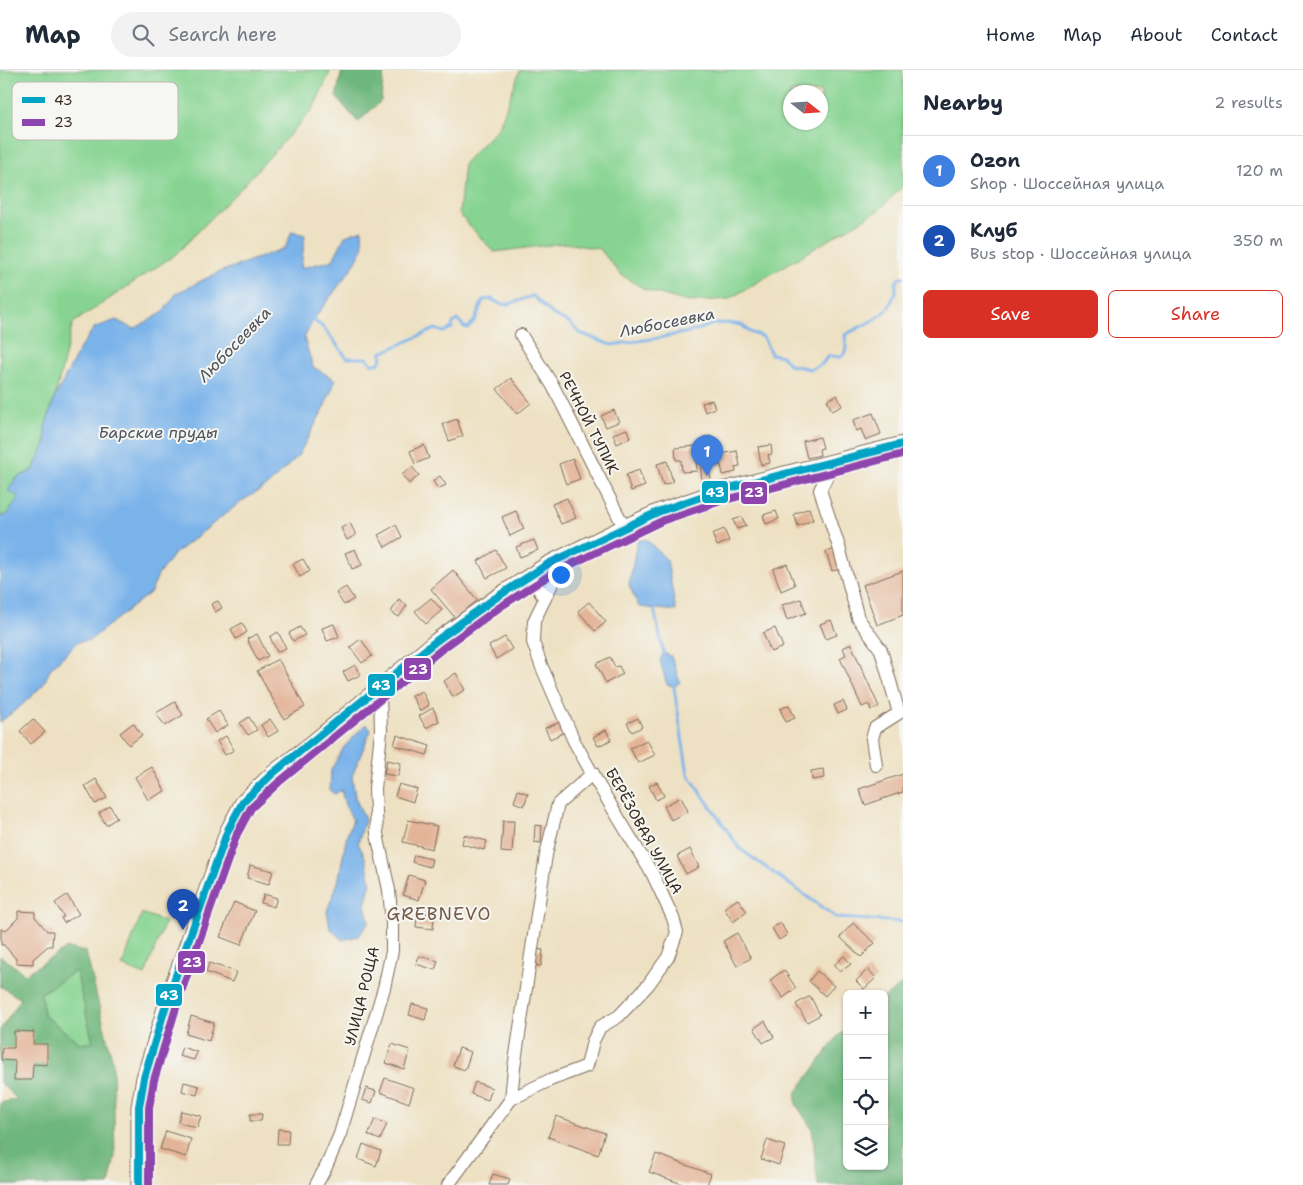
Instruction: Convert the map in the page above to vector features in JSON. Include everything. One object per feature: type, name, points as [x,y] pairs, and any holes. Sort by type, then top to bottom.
[{"type":"street","name":"РЕЧНОЙ ТУПИК","points":[[521,336],[553,386],[624,527]]},
{"type":"street","points":[[139,1185],[139,1107],[144,1078],[169,995],[228,830],[243,802],[272,774],[436,641],[530,575],[566,555],[660,511],[718,491],[903,444]]},
{"type":"street","points":[[834,462],[820,490],[839,547],[858,618],[880,650],[899,713],[875,728],[872,739],[876,765]]},
{"type":"street","name":"БЕРЁЗОВАЯ УЛИЦА","points":[[511,1099],[550,1080],[587,1066],[593,1041],[600,1028],[619,1016],[648,985],[668,957],[678,932],[653,875],[574,741],[533,642],[534,621],[566,555]]},
{"type":"street","points":[[530,575],[544,598]]},
{"type":"street","name":"УЛИЦА РОЩА","points":[[316,1185],[340,1134],[384,988],[392,952],[389,890],[377,834],[376,798],[381,732],[380,688]]},
{"type":"street","points":[[448,1185],[511,1099],[546,855],[558,804],[593,773]]},
{"type":"green space","points":[[0,70],[331,70],[313,109],[241,188],[176,254],[73,323],[55,397],[45,427],[46,442],[33,470],[15,479],[19,496],[7,516],[0,516]]},
{"type":"green space","points":[[342,70],[384,70],[381,101],[358,122],[336,97]]},
{"type":"green space","points":[[520,70],[903,70],[903,186],[879,210],[729,299],[688,302],[646,290],[620,274],[600,249],[565,243],[494,252],[459,214],[464,163],[499,127]]},
{"type":"green space","points":[[142,913],[165,922],[145,975],[122,966]]},
{"type":"green space","points":[[67,948],[86,952],[113,1063],[115,1157],[109,1185],[0,1185],[0,1103],[17,1099],[0,1083],[0,1030],[21,999],[0,986],[0,956],[25,974]],"holes":[[[76,971],[93,1043],[80,1043],[44,1015],[41,993]]]},
{"type":"green space","points":[[76,971],[93,1043],[80,1043],[44,1015],[41,993]]},
{"type":"green space","points":[[903,983],[903,1185],[818,1185],[812,1129],[796,1104],[796,1093],[838,1036],[843,1032],[843,1170],[888,1170],[888,995]]},
{"type":"water","name":"Барские пруды","points":[[362,230],[363,248],[352,268],[314,319],[304,338],[313,367],[336,380],[322,412],[298,456],[268,485],[242,501],[173,555],[158,575],[151,592],[90,640],[78,642],[51,668],[43,685],[21,706],[0,722],[0,516],[7,515],[19,497],[8,491],[15,479],[33,470],[46,442],[45,427],[55,397],[80,348],[94,328],[116,320],[134,329],[162,313],[177,293],[217,273],[285,248],[292,231],[305,235],[301,268],[333,260],[345,236]]},
{"type":"water","points":[[646,539],[667,560],[676,611],[639,607],[629,585],[637,541]]},
{"type":"water","points":[[663,653],[671,656],[680,682],[675,686],[667,685],[660,661]]},
{"type":"water","points":[[366,724],[371,730],[352,776],[355,797],[365,820],[358,843],[365,857],[371,882],[365,904],[369,922],[359,936],[342,940],[330,928],[327,911],[338,882],[347,835],[353,820],[345,805],[341,790],[335,794],[330,791],[331,770],[344,747]]},
{"type":"building","points":[[511,378],[531,403],[517,414],[497,389]]},
{"type":"building","points":[[837,395],[842,406],[832,411],[827,400]]},
{"type":"building","points":[[712,400],[715,408],[705,412],[702,403]]},
{"type":"building","points":[[614,410],[619,422],[606,427],[601,416]]},
{"type":"building","points":[[873,413],[881,434],[865,440],[861,429],[856,431],[853,420]]},
{"type":"building","points":[[457,419],[463,436],[449,441],[443,424]]},
{"type":"building","points":[[627,429],[630,438],[617,444],[613,434]]},
{"type":"building","points":[[711,436],[715,452],[708,453],[704,437]]},
{"type":"building","points":[[820,437],[823,448],[819,449],[820,455],[807,458],[803,441]]},
{"type":"building","points":[[424,445],[429,458],[415,464],[410,451]]},
{"type":"building","points":[[771,445],[772,454],[768,455],[770,463],[761,465],[758,447]]},
{"type":"building","points":[[695,446],[697,471],[682,472],[681,460],[676,460],[675,448]]},
{"type":"building","points":[[737,451],[740,466],[735,467],[736,472],[723,475],[721,465],[717,465],[715,455]]},
{"type":"building","points":[[573,459],[580,479],[566,484],[559,464]]},
{"type":"building","points":[[667,461],[673,482],[663,485],[657,464]]},
{"type":"building","points":[[708,462],[711,480],[702,481],[700,463]]},
{"type":"building","points":[[412,467],[419,475],[409,484],[402,475]]},
{"type":"building","points":[[639,470],[645,486],[631,491],[626,475]]},
{"type":"building","points":[[440,476],[446,485],[438,489],[433,481]]},
{"type":"building","points":[[567,498],[576,518],[561,524],[552,504]]},
{"type":"building","points":[[809,508],[813,520],[798,526],[794,514]]},
{"type":"building","points":[[516,511],[524,529],[510,536],[502,517]]},
{"type":"building","points":[[776,511],[779,519],[766,524],[763,515]]},
{"type":"building","points":[[742,517],[746,526],[737,529],[733,520]]},
{"type":"building","points":[[350,523],[356,535],[347,540],[341,528]]},
{"type":"building","points":[[396,525],[402,537],[385,547],[378,535]]},
{"type":"building","points":[[724,529],[729,541],[717,546],[712,534]]},
{"type":"building","points":[[534,540],[538,550],[520,557],[516,547]]},
{"type":"building","points":[[355,549],[362,565],[352,569],[345,553]]},
{"type":"building","points":[[836,549],[842,569],[832,571],[826,552]]},
{"type":"building","points":[[496,550],[506,568],[487,578],[478,561]]},
{"type":"building","points":[[303,559],[310,571],[300,577],[293,564]]},
{"type":"building","points":[[787,564],[795,585],[781,591],[773,569]]},
{"type":"building","points":[[453,570],[479,602],[457,620],[431,589]]},
{"type":"building","points":[[903,571],[903,615],[877,625],[863,585]]},
{"type":"building","points":[[346,587],[354,599],[344,605],[336,593]]},
{"type":"building","points":[[431,598],[442,610],[426,624],[415,611]]},
{"type":"building","points":[[399,599],[407,605],[399,617],[391,612]]},
{"type":"building","points":[[801,599],[806,613],[787,620],[782,605]]},
{"type":"building","points":[[218,601],[222,608],[215,612],[211,604]]},
{"type":"building","points":[[589,602],[606,622],[595,631],[578,611]]},
{"type":"building","points":[[831,620],[837,635],[826,639],[820,624]]},
{"type":"building","points":[[242,623],[247,632],[236,639],[231,629]]},
{"type":"building","points":[[334,624],[339,637],[327,641],[322,628]]},
{"type":"building","points":[[300,627],[305,635],[293,641],[289,633]]},
{"type":"building","points":[[775,628],[783,647],[771,652],[763,633]]},
{"type":"building","points":[[278,632],[286,648],[277,652],[270,637]]},
{"type":"building","points":[[257,634],[268,656],[258,661],[247,639]]},
{"type":"building","points":[[505,637],[512,649],[496,659],[489,646]]},
{"type":"building","points":[[361,639],[372,656],[362,663],[350,647]]},
{"type":"building","points":[[851,644],[879,707],[871,710],[869,704],[862,707],[840,658],[846,655],[843,648]]},
{"type":"building","points":[[610,657],[615,667],[619,666],[623,674],[606,683],[596,664]]},
{"type":"building","points":[[278,659],[305,707],[284,719],[257,671]]},
{"type":"building","points":[[355,665],[360,675],[348,681],[343,672]]},
{"type":"building","points":[[456,673],[465,690],[453,697],[444,681]]},
{"type":"building","points":[[422,691],[429,705],[420,711],[412,696]]},
{"type":"building","points":[[843,701],[847,710],[838,714],[834,705]]},
{"type":"building","points":[[175,702],[183,715],[165,726],[156,713]]},
{"type":"building","points":[[789,705],[795,718],[786,722],[780,709]]},
{"type":"building","points":[[433,708],[439,721],[426,728],[419,716]]},
{"type":"building","points":[[219,711],[228,725],[215,733],[206,719]]},
{"type":"building","points":[[249,717],[257,730],[248,735],[240,723]]},
{"type":"building","points":[[638,718],[642,727],[632,732],[627,723]]},
{"type":"building","points":[[33,719],[45,732],[31,744],[20,731]]},
{"type":"building","points":[[270,719],[278,731],[268,737],[261,725]]},
{"type":"building","points":[[560,722],[565,732],[550,739],[545,728]]},
{"type":"building","points":[[133,723],[142,735],[129,745],[120,733]]},
{"type":"building","points":[[606,730],[611,740],[598,746],[593,737]]},
{"type":"building","points":[[397,735],[430,746],[427,755],[394,745]]},
{"type":"building","points":[[226,736],[234,750],[225,755],[217,741]]},
{"type":"building","points":[[647,740],[655,755],[638,763],[630,748]]},
{"type":"building","points":[[387,760],[401,763],[398,776],[384,774]]},
{"type":"building","points":[[152,767],[165,791],[148,800],[135,777]]},
{"type":"building","points":[[823,769],[824,778],[812,780],[811,771]]},
{"type":"building","points":[[903,774],[903,792],[865,805],[859,789]]},
{"type":"building","points":[[96,779],[107,798],[95,804],[85,786]]},
{"type":"building","points":[[657,782],[664,796],[656,800],[649,786]]},
{"type":"building","points":[[399,784],[417,789],[413,802],[395,796]]},
{"type":"building","points":[[518,790],[528,794],[524,806],[514,802]]},
{"type":"building","points":[[681,797],[688,811],[671,820],[664,806]]},
{"type":"building","points":[[110,806],[117,818],[106,825],[99,813]]},
{"type":"building","points":[[408,820],[437,826],[432,849],[403,842]]},
{"type":"building","points":[[503,821],[514,821],[512,853],[501,852]]},
{"type":"building","points":[[535,825],[542,826],[541,843],[534,842]]},
{"type":"building","points":[[464,835],[487,841],[484,850],[462,844]]},
{"type":"building","points":[[690,849],[699,867],[686,874],[677,856]]},
{"type":"building","points":[[414,855],[432,859],[430,867],[412,862]]},
{"type":"building","points":[[250,865],[273,871],[269,884],[247,878]]},
{"type":"building","points":[[409,875],[425,880],[419,900],[403,895]]},
{"type":"building","points":[[264,894],[277,898],[274,907],[261,903]]},
{"type":"building","points":[[67,895],[79,914],[64,923],[61,918],[64,917],[55,903]]},
{"type":"building","points":[[738,899],[747,912],[733,922],[724,908]]},
{"type":"building","points":[[234,902],[255,911],[241,945],[220,937]]},
{"type":"building","points":[[18,911],[35,912],[35,917],[47,931],[53,931],[52,946],[48,946],[33,959],[33,964],[16,963],[16,959],[4,945],[1,945],[1,929],[6,930],[18,918]]},
{"type":"building","points":[[417,913],[434,914],[433,929],[416,927]]},
{"type":"building","points":[[781,923],[787,935],[779,940],[772,928]]},
{"type":"building","points":[[853,923],[875,943],[861,957],[840,937]]},
{"type":"building","points":[[737,933],[751,958],[737,966],[723,941]]},
{"type":"building","points":[[535,949],[543,950],[541,966],[533,965]]},
{"type":"building","points":[[419,956],[438,961],[435,970],[416,964]]},
{"type":"building","points":[[844,956],[851,964],[840,972],[834,965]]},
{"type":"building","points":[[209,963],[236,972],[232,982],[206,972]]},
{"type":"building","points":[[868,969],[876,978],[864,989],[856,981]]},
{"type":"building","points":[[784,970],[796,988],[783,998],[770,980]]},
{"type":"building","points":[[817,971],[834,986],[825,996],[809,981]]},
{"type":"building","points":[[810,996],[820,1015],[807,1022],[796,1004]]},
{"type":"building","points":[[412,1004],[428,1008],[425,1020],[409,1015]]},
{"type":"building","points":[[191,1016],[214,1023],[209,1041],[186,1034]]},
{"type":"building","points":[[765,1021],[774,1037],[763,1043],[754,1028]]},
{"type":"building","points":[[14,1031],[34,1032],[33,1044],[47,1044],[47,1065],[33,1064],[32,1080],[14,1080],[15,1061],[1,1060],[2,1048],[14,1048]]},
{"type":"building","points":[[392,1044],[410,1050],[404,1069],[386,1063]]},
{"type":"building","points":[[182,1047],[197,1052],[194,1060],[179,1056]]},
{"type":"building","points":[[459,1048],[471,1052],[465,1070],[453,1066]]},
{"type":"building","points":[[385,1078],[414,1088],[409,1103],[380,1092]]},
{"type":"building","points":[[184,1082],[199,1086],[197,1095],[182,1091]]},
{"type":"building","points":[[475,1082],[492,1088],[488,1100],[471,1094]]},
{"type":"building","points":[[366,1088],[376,1091],[372,1103],[362,1100]]},
{"type":"building","points":[[181,1111],[201,1116],[197,1128],[178,1122]]},
{"type":"building","points":[[250,1114],[262,1114],[261,1121],[250,1121]]},
{"type":"building","points":[[556,1116],[605,1133],[598,1155],[548,1137]]},
{"type":"building","points":[[375,1119],[387,1124],[380,1140],[368,1135]]},
{"type":"building","points":[[278,1129],[289,1130],[288,1144],[277,1144]]},
{"type":"building","points":[[166,1131],[191,1139],[186,1157],[160,1149]]},
{"type":"building","points":[[767,1140],[785,1146],[779,1165],[761,1159]]},
{"type":"building","points":[[363,1144],[381,1151],[376,1166],[358,1159]]},
{"type":"building","points":[[656,1154],[711,1174],[707,1185],[685,1185],[649,1172]]},
{"type":"building","points":[[493,1174],[510,1179],[508,1185],[489,1185]]},
{"type":"waterway","name":"Любосеевка","points":[[311,318],[324,328],[347,358],[367,358],[372,364],[378,364],[382,358],[381,353],[435,329],[444,332],[452,328],[453,323],[458,320],[464,327],[468,328],[475,320],[483,300],[492,299],[502,304],[507,304],[533,296],[552,314],[570,323],[580,333],[611,345],[694,331],[713,324],[729,323],[742,325],[750,332],[763,337],[771,354],[782,356],[790,365],[811,369],[822,364],[828,356],[841,357],[846,350],[845,335],[886,311],[896,293],[896,283],[899,278],[903,277]]},
{"type":"waterway","points":[[654,609],[664,655]]},
{"type":"waterway","points":[[673,682],[688,774],[740,849],[837,918],[903,922]]},
{"type":"transit line","name":"43","points":[[139,1185],[139,1107],[144,1078],[169,995],[228,830],[243,802],[272,774],[436,641],[494,599],[548,564],[660,511],[718,491],[903,444]]},
{"type":"transit line","name":"23","points":[[149,1185],[149,1108],[154,1080],[179,998],[237,834],[251,808],[279,782],[442,649],[500,607],[553,573],[664,520],[721,501],[903,454]]},
{"type":"place","name":"Ozon","points":[[707,476]]},
{"type":"place","name":"Клуб","points":[[183,930]]},
{"type":"district","name":"GREBNEVO","points":[[439,914]]}]
